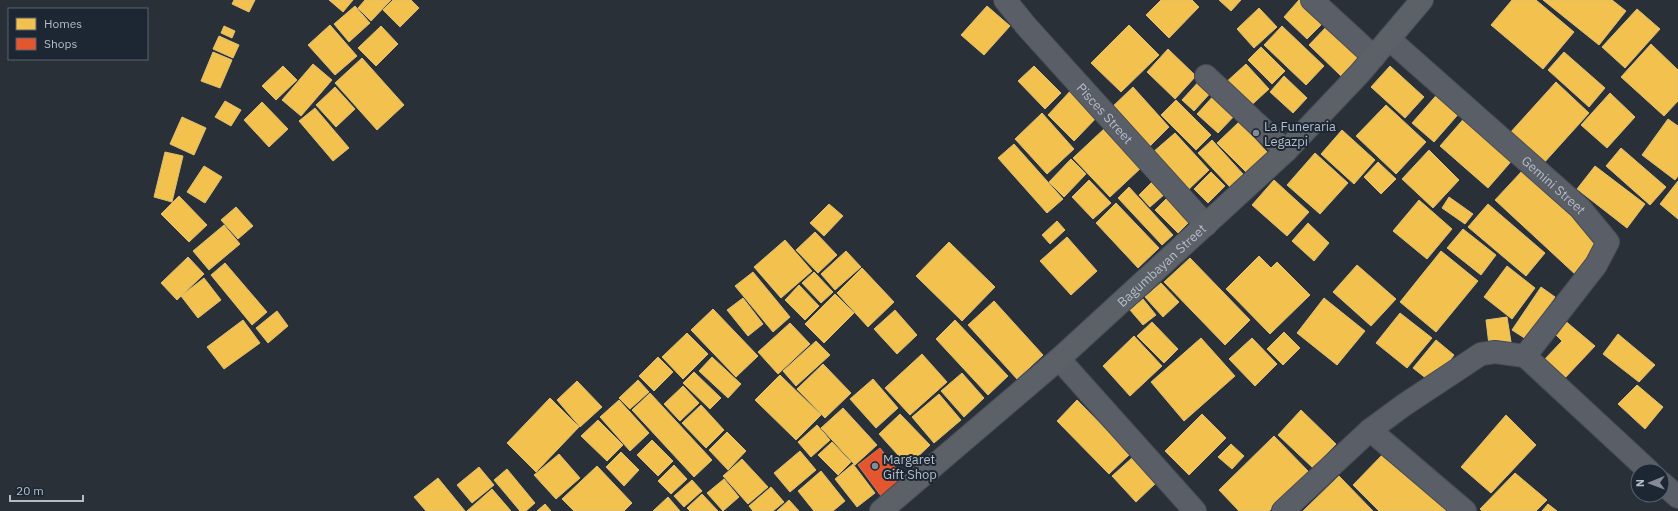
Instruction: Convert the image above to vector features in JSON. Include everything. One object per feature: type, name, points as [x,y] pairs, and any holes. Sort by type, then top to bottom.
[{"type":"main road","name":"Bagumbayan Street","points":[[880,511],[1059,359],[1286,151],[1374,57],[1422,0]]},
{"type":"street","name":"Pisces Street","points":[[1005,0],[1034,35],[1206,225]]},
{"type":"street","points":[[1312,0],[1374,57]]},
{"type":"street","name":"Gemini Street","points":[[1389,39],[1580,208],[1608,242],[1596,265],[1525,356]]},
{"type":"street","points":[[1206,76],[1286,151]]},
{"type":"street","points":[[1283,511],[1370,430],[1404,405],[1481,354],[1495,352],[1525,356],[1641,463]]},
{"type":"street","points":[[1059,359],[1195,511]]},
{"type":"street","points":[[1370,430],[1465,511]]},
{"type":"street","points":[[1670,490],[1678,497]]},
{"type":"building: Homes","points":[[234,0],[255,0],[249,12],[232,4]]},
{"type":"building: Homes","points":[[329,0],[353,0],[343,12]]},
{"type":"building: Homes","points":[[365,0],[391,0],[371,21],[358,8]]},
{"type":"building: Homes","points":[[393,0],[411,0],[419,8],[400,27],[383,10]]},
{"type":"building: Homes","points":[[1161,0],[1192,0],[1199,7],[1169,38],[1146,15]]},
{"type":"building: Homes","points":[[1219,0],[1241,0],[1231,11]]},
{"type":"building: Homes","points":[[1299,0],[1308,0],[1327,19],[1307,39],[1284,17]]},
{"type":"building: Homes","points":[[1512,0],[1536,0],[1574,32],[1543,69],[1491,25]]},
{"type":"building: Homes","points":[[1543,0],[1612,0],[1626,11],[1599,45]]},
{"type":"building: Homes","points":[[355,6],[370,23],[349,42],[334,24]]},
{"type":"building: Homes","points":[[987,6],[1010,26],[984,55],[961,35]]},
{"type":"building: Homes","points":[[1259,8],[1277,27],[1254,48],[1237,29]]},
{"type":"building: Homes","points":[[1637,9],[1660,29],[1625,68],[1602,47]]},
{"type":"building: Homes","points":[[330,25],[357,56],[335,75],[308,45]]},
{"type":"building: Homes","points":[[1129,25],[1159,55],[1121,92],[1091,63]]},
{"type":"building: Homes","points":[[1328,25],[1360,56],[1341,76],[1309,45]]},
{"type":"building: Homes","points":[[224,26],[235,31],[232,38],[221,33]]},
{"type":"building: Homes","points":[[381,26],[398,44],[376,66],[358,48]]},
{"type":"building: Homes","points":[[1282,26],[1324,66],[1306,85],[1264,45]]},
{"type":"building: Homes","points":[[219,36],[239,45],[233,58],[213,49]]},
{"type":"building: Homes","points":[[1651,44],[1678,70],[1678,101],[1664,116],[1621,77]]},
{"type":"building: Homes","points":[[1261,47],[1285,71],[1272,84],[1248,60]]},
{"type":"building: Homes","points":[[1168,49],[1196,76],[1175,99],[1147,72]]},
{"type":"building: Homes","points":[[213,52],[232,60],[220,88],[201,81]]},
{"type":"building: Homes","points":[[1564,52],[1605,88],[1589,107],[1548,70]]},
{"type":"building: Homes","points":[[362,58],[404,105],[377,130],[335,83]]},
{"type":"building: Homes","points":[[313,64],[332,80],[301,116],[282,100]]},
{"type":"building: Homes","points":[[1246,64],[1269,89],[1246,110],[1223,85]]},
{"type":"building: Homes","points":[[283,66],[297,80],[276,100],[262,86]]},
{"type":"building: Homes","points":[[1034,66],[1061,93],[1045,109],[1018,81]]},
{"type":"building: Homes","points":[[1390,66],[1424,97],[1405,118],[1371,87]]},
{"type":"building: Homes","points":[[1284,76],[1307,98],[1293,113],[1270,92]]},
{"type":"building: Homes","points":[[1201,79],[1213,90],[1194,111],[1182,100]]},
{"type":"building: Homes","points":[[1556,82],[1589,113],[1542,165],[1509,134]]},
{"type":"building: Homes","points":[[335,87],[355,109],[336,127],[316,105]]},
{"type":"building: Homes","points":[[1074,87],[1101,113],[1074,141],[1048,115]]},
{"type":"building: Homes","points":[[1133,87],[1169,127],[1146,150],[1109,110]]},
{"type":"building: Homes","points":[[1441,90],[1462,110],[1434,142],[1412,123]]},
{"type":"building: Homes","points":[[1216,93],[1237,113],[1218,133],[1197,114]]},
{"type":"building: Homes","points":[[1610,93],[1635,117],[1607,148],[1581,125]]},
{"type":"building: Homes","points":[[1176,100],[1211,135],[1196,150],[1161,115]]},
{"type":"building: Homes","points":[[225,101],[241,110],[231,126],[215,117]]},
{"type":"building: Homes","points":[[262,102],[288,129],[269,147],[244,120]]},
{"type":"building: Homes","points":[[1386,105],[1426,142],[1396,174],[1356,136]]},
{"type":"building: Homes","points":[[315,108],[349,148],[333,161],[299,121]]},
{"type":"building: Homes","points":[[1042,113],[1074,149],[1047,174],[1015,139]]},
{"type":"building: Homes","points":[[1467,115],[1515,157],[1488,188],[1440,146]]},
{"type":"building: Homes","points":[[182,117],[206,128],[194,155],[170,144]]},
{"type":"building: Homes","points":[[1668,119],[1678,126],[1678,176],[1675,180],[1642,155]]},
{"type":"building: Homes","points":[[1239,122],[1268,153],[1247,173],[1217,143]]},
{"type":"building: Homes","points":[[1105,128],[1142,167],[1110,197],[1073,158]]},
{"type":"building: Homes","points":[[1342,130],[1375,160],[1354,184],[1321,154]]},
{"type":"building: Homes","points":[[1175,133],[1209,170],[1187,191],[1152,153]]},
{"type":"building: Homes","points":[[1212,140],[1243,174],[1230,187],[1198,153]]},
{"type":"building: Homes","points":[[1014,144],[1063,199],[1047,213],[998,158]]},
{"type":"building: Homes","points":[[1621,148],[1666,187],[1650,205],[1606,166]]},
{"type":"building: Homes","points":[[1429,150],[1459,180],[1433,208],[1402,179]]},
{"type":"building: Homes","points":[[165,152],[183,156],[172,202],[154,197]]},
{"type":"building: Homes","points":[[1315,153],[1348,183],[1320,214],[1287,185]]},
{"type":"building: Homes","points":[[1071,159],[1086,174],[1064,197],[1049,182]]},
{"type":"building: Homes","points":[[1378,162],[1396,179],[1381,194],[1364,177]]},
{"type":"building: Homes","points":[[204,166],[222,177],[205,203],[187,192]]},
{"type":"building: Homes","points":[[1595,166],[1645,204],[1627,228],[1577,189]]},
{"type":"building: Homes","points":[[1523,170],[1603,245],[1576,275],[1495,200]]},
{"type":"building: Homes","points":[[1211,172],[1225,186],[1208,203],[1194,189]]},
{"type":"building: Homes","points":[[1089,180],[1111,203],[1093,219],[1072,197]]},
{"type":"building: Homes","points":[[1154,180],[1166,193],[1150,207],[1139,195]]},
{"type":"building: Homes","points":[[1274,180],[1309,212],[1287,236],[1252,205]]},
{"type":"building: Homes","points":[[1678,181],[1678,219],[1660,204]]},
{"type":"building: Homes","points":[[1129,187],[1173,235],[1162,245],[1118,198]]},
{"type":"building: Homes","points":[[1171,194],[1194,217],[1178,233],[1155,210]]},
{"type":"building: Homes","points":[[179,196],[207,225],[189,242],[161,214]]},
{"type":"building: Homes","points":[[1449,197],[1473,214],[1465,224],[1442,208]]},
{"type":"building: Homes","points":[[1419,200],[1452,229],[1427,259],[1393,231]]},
{"type":"building: Homes","points":[[1116,203],[1159,248],[1138,268],[1096,223]]},
{"type":"building: Homes","points":[[829,204],[843,216],[824,236],[810,223]]},
{"type":"building: Homes","points":[[1488,204],[1545,253],[1526,276],[1468,227]]},
{"type":"building: Homes","points":[[236,207],[253,226],[238,239],[221,220]]},
{"type":"building: Homes","points":[[1057,221],[1065,230],[1050,244],[1042,235]]},
{"type":"building: Homes","points":[[1308,223],[1329,243],[1314,261],[1292,241]]},
{"type":"building: Homes","points":[[224,225],[240,244],[209,270],[193,251]]},
{"type":"building: Homes","points":[[1463,229],[1496,255],[1481,275],[1447,248]]},
{"type":"building: Homes","points":[[815,232],[837,255],[818,273],[796,250]]},
{"type":"building: Homes","points":[[1067,237],[1097,271],[1071,295],[1040,261]]},
{"type":"building: Homes","points":[[785,240],[812,271],[781,298],[754,267]]},
{"type":"building: Homes","points":[[949,242],[995,287],[962,321],[916,276]]},
{"type":"building: Homes","points":[[846,251],[861,267],[835,290],[821,274]]},
{"type":"building: Homes","points":[[1441,251],[1478,281],[1436,332],[1400,302]]},
{"type":"building: Homes","points":[[1259,256],[1271,268],[1277,262],[1310,295],[1270,334],[1226,289]]},
{"type":"building: Homes","points":[[188,257],[204,274],[177,300],[161,283]]},
{"type":"building: Homes","points":[[1190,258],[1250,320],[1225,345],[1164,282]]},
{"type":"building: Homes","points":[[225,263],[267,312],[252,325],[211,275]]},
{"type":"building: Homes","points":[[1357,265],[1396,299],[1371,326],[1333,292]]},
{"type":"building: Homes","points":[[1507,266],[1535,288],[1512,319],[1484,297]]},
{"type":"building: Homes","points":[[862,268],[894,302],[868,327],[837,293]]},
{"type":"building: Homes","points":[[753,272],[790,317],[773,332],[735,286]]},
{"type":"building: Homes","points":[[814,272],[833,292],[821,303],[802,283]]},
{"type":"building: Homes","points":[[204,278],[221,300],[198,318],[181,296]]},
{"type":"building: Homes","points":[[1161,283],[1179,302],[1163,317],[1145,297]]},
{"type":"building: Homes","points":[[799,285],[819,306],[805,320],[785,300]]},
{"type":"building: Homes","points":[[1541,287],[1555,297],[1526,339],[1512,330]]},
{"type":"building: Homes","points":[[835,294],[854,313],[824,343],[805,324]]},
{"type":"building: Homes","points":[[743,298],[763,324],[748,336],[727,310]]},
{"type":"building: Homes","points":[[1324,298],[1365,331],[1337,365],[1297,333]]},
{"type":"building: Homes","points":[[1143,299],[1156,315],[1143,325],[1130,310]]},
{"type":"building: Homes","points":[[994,301],[1043,355],[1017,379],[968,325]]},
{"type":"building: Homes","points":[[713,309],[758,356],[736,377],[691,330]]},
{"type":"building: Homes","points":[[895,310],[917,335],[897,354],[874,329]]},
{"type":"building: Homes","points":[[277,311],[288,326],[268,343],[256,328]]},
{"type":"building: Homes","points":[[1400,313],[1432,338],[1407,368],[1376,343]]},
{"type":"building: Homes","points":[[1507,317],[1511,342],[1489,345],[1486,320]]},
{"type":"building: Homes","points":[[1563,319],[1595,346],[1564,379],[1544,360],[1562,341],[1553,332]]},
{"type":"building: Homes","points":[[243,320],[260,343],[224,369],[207,347]]},
{"type":"building: Homes","points":[[955,320],[1008,376],[988,395],[936,339]]},
{"type":"building: Homes","points":[[1152,322],[1178,349],[1164,363],[1137,336]]},
{"type":"building: Homes","points":[[790,323],[810,344],[778,374],[758,352]]},
{"type":"building: Homes","points":[[1284,332],[1300,348],[1283,365],[1267,349]]},
{"type":"building: Homes","points":[[687,333],[708,354],[683,379],[662,357]]},
{"type":"building: Homes","points":[[1618,334],[1655,365],[1639,382],[1603,354]]},
{"type":"building: Homes","points":[[1134,336],[1162,366],[1130,396],[1103,366]]},
{"type":"building: Homes","points":[[1201,338],[1235,376],[1184,421],[1151,382]]},
{"type":"building: Homes","points":[[1252,338],[1277,364],[1255,386],[1229,359]]},
{"type":"building: Homes","points":[[1436,340],[1454,355],[1432,383],[1413,368]]},
{"type":"building: Homes","points":[[816,341],[830,355],[796,386],[783,371]]},
{"type":"building: Homes","points":[[922,354],[947,382],[910,415],[885,388]]},
{"type":"building: Homes","points":[[658,357],[673,372],[654,391],[639,376]]},
{"type":"building: Homes","points":[[712,357],[741,384],[728,398],[699,371]]},
{"type":"building: Homes","points":[[823,364],[851,393],[825,418],[797,389]]},
{"type":"building: Homes","points":[[694,372],[721,398],[710,409],[683,383]]},
{"type":"building: Homes","points":[[962,373],[984,398],[964,417],[941,391]]},
{"type":"building: Homes","points":[[780,375],[821,415],[796,440],[755,400]]},
{"type":"building: Homes","points":[[873,379],[898,408],[876,428],[850,399]]},
{"type":"building: Homes","points":[[638,380],[649,392],[630,409],[619,398]]},
{"type":"building: Homes","points":[[577,381],[602,407],[580,427],[557,400]]},
{"type":"building: Homes","points":[[1637,385],[1663,407],[1645,429],[1618,404]]},
{"type":"building: Homes","points":[[683,386],[699,403],[680,421],[664,404]]},
{"type":"building: Homes","points":[[650,393],[712,460],[694,477],[632,410]]},
{"type":"building: Homes","points":[[939,394],[961,420],[934,443],[912,417]]},
{"type":"building: Homes","points":[[550,398],[579,427],[536,472],[507,443]]},
{"type":"building: Homes","points":[[619,400],[649,433],[630,451],[600,417]]},
{"type":"building: Homes","points":[[1077,400],[1130,454],[1109,474],[1057,421]]},
{"type":"building: Homes","points":[[701,405],[724,430],[706,448],[682,423]]},
{"type":"building: Homes","points":[[843,408],[877,445],[855,465],[821,428]]},
{"type":"building: Homes","points":[[1301,410],[1336,444],[1313,468],[1278,435]]},
{"type":"building: Homes","points":[[900,414],[930,445],[908,466],[879,434]]},
{"type":"building: Homes","points":[[1202,414],[1226,438],[1189,475],[1165,451]]},
{"type":"building: Homes","points":[[1506,415],[1536,445],[1491,493],[1461,467]]},
{"type":"building: Homes","points":[[598,420],[623,445],[607,461],[581,436]]},
{"type":"building: Homes","points":[[817,425],[830,440],[811,457],[798,442]]},
{"type":"building: Homes","points":[[727,432],[746,451],[728,470],[709,450]]},
{"type":"building: Homes","points":[[1274,436],[1309,472],[1269,511],[1239,511],[1219,490]]},
{"type":"building: Homes","points":[[652,440],[673,461],[658,476],[637,455]]},
{"type":"building: Homes","points":[[832,442],[851,462],[838,475],[818,455]]},
{"type":"building: Homes","points":[[1231,444],[1244,456],[1232,469],[1218,457]]},
{"type":"building: Homes","points":[[800,451],[816,470],[790,492],[774,473]]},
{"type":"building: Homes","points":[[1386,451],[1447,511],[1379,511],[1353,485]]},
{"type":"building: Homes","points":[[621,452],[639,470],[624,486],[606,467]]},
{"type":"building: Homes","points":[[559,454],[580,478],[556,499],[534,475]]},
{"type":"building: Homes","points":[[1133,457],[1157,482],[1136,502],[1112,476]]},
{"type":"building: Homes","points":[[742,459],[768,487],[748,504],[723,476]]},
{"type":"building: Homes","points":[[853,464],[875,493],[857,507],[835,479]]},
{"type":"building: Homes","points":[[674,465],[687,479],[671,494],[658,481]]},
{"type":"building: Homes","points":[[597,466],[632,503],[624,511],[574,511],[562,499]]},
{"type":"building: Homes","points":[[479,467],[494,485],[472,503],[457,485]]},
{"type":"building: Homes","points":[[507,469],[535,503],[526,511],[520,511],[494,480]]},
{"type":"building: Homes","points":[[821,471],[845,501],[833,511],[814,511],[798,491]]},
{"type":"building: Homes","points":[[1515,473],[1547,500],[1536,511],[1482,511],[1480,509]]},
{"type":"building: Homes","points":[[1339,476],[1373,511],[1303,511]]},
{"type":"building: Homes","points":[[438,478],[465,511],[426,511],[414,497]]},
{"type":"building: Homes","points":[[724,479],[739,497],[723,511],[707,493]]},
{"type":"building: Homes","points":[[692,480],[702,491],[684,507],[674,496]]},
{"type":"building: Homes","points":[[771,487],[784,502],[773,511],[753,511],[749,506]]},
{"type":"building: Homes","points":[[492,489],[511,511],[467,511]]},
{"type":"building: Homes","points":[[702,494],[718,511],[690,511],[687,508]]},
{"type":"building: Homes","points":[[668,497],[680,511],[653,511]]},
{"type":"building: Homes","points":[[789,500],[799,511],[777,511]]},
{"type":"building: Homes","points":[[545,504],[551,511],[537,511]]},
{"type":"building: Homes","points":[[1548,504],[1557,511],[1542,511]]},
{"type":"building: Shops","points":[[880,448],[906,482],[884,500],[858,465]]},
{"type":"place","name":"La Funeraria Legazpi","points":[[1256,133]]},
{"type":"place","name":"Margaret Gift Shop","points":[[875,466]]}]
